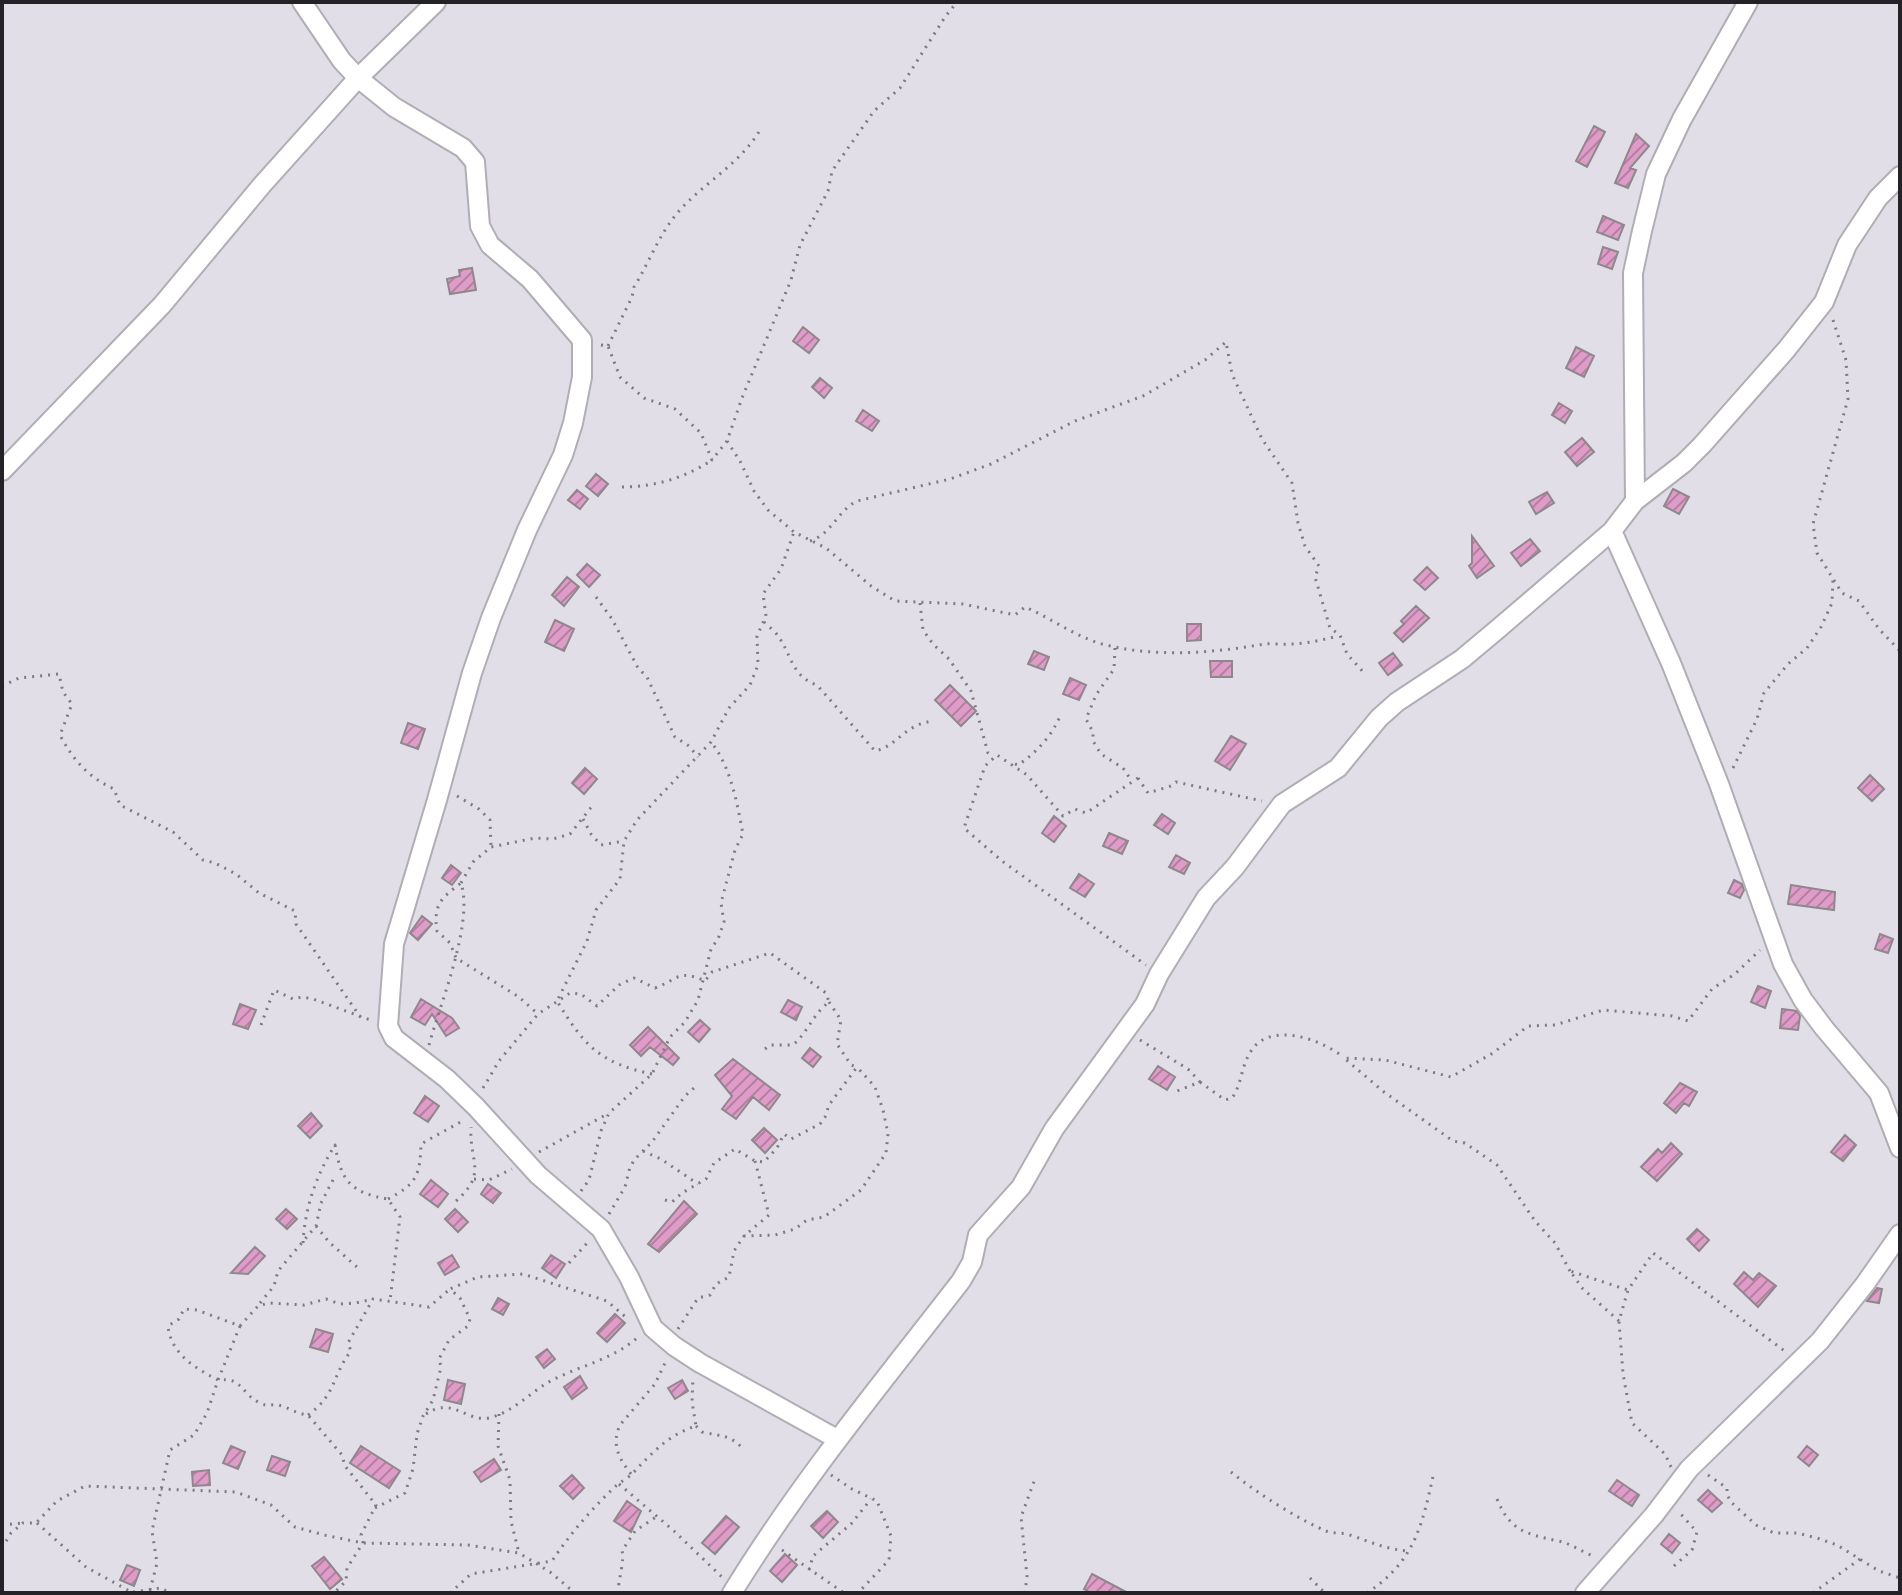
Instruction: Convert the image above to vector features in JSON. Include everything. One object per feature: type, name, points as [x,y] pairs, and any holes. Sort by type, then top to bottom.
[{"type":"street","points":[[302,2],[342,61],[358,78],[394,107],[463,148],[475,162],[480,226],[490,245],[530,279],[582,340],[582,377],[573,423],[563,455],[527,530],[491,618],[472,673],[394,944],[388,1026],[394,1038],[425,1060],[476,1107],[538,1175],[601,1229],[629,1277],[648,1330],[700,1363],[837,1439]]},
{"type":"street","points":[[2,471],[162,305],[262,185],[358,78],[436,2]]},
{"type":"street","points":[[1635,501],[1633,273],[1642,231],[1656,174],[1682,119],[1748,2]]},
{"type":"street","points":[[734,1591],[766,1538],[837,1439],[961,1281],[972,1262],[978,1235],[1021,1187],[1054,1129],[1145,1004],[1159,974],[1206,898],[1235,867],[1282,804],[1338,768],[1379,718],[1397,702],[1462,659],[1612,531],[1635,501],[1702,445],[1824,302],[1847,245],[1878,198],[1900,176]]},
{"type":"street","points":[[1612,531],[1671,663],[1719,784],[1783,964],[1803,1000],[1879,1093],[1900,1148]]},
{"type":"street","points":[[1585,1593],[1680,1481],[1820,1341],[1900,1234]]},
{"type":"path","points":[[622,487],[645,487],[692,473],[712,460],[727,441],[791,280],[800,245],[828,191],[832,171],[874,111],[900,88],[957,2]]},
{"type":"path","points":[[712,460],[701,433],[684,417],[675,409],[644,398],[620,377],[608,346],[666,226],[690,199],[745,151],[760,130]]},
{"type":"path","points":[[1824,302],[1838,329],[1846,360],[1848,399],[1813,524],[1817,553],[1842,593],[1859,601],[1900,651]]},
{"type":"path","points":[[582,340],[608,346]]},
{"type":"path","points":[[810,541],[820,538],[847,506],[857,501],[950,479],[991,464],[1075,421],[1143,396],[1205,360],[1226,342],[1232,374],[1262,439],[1292,483],[1305,546],[1319,566],[1315,577],[1330,628],[1340,635],[1347,654],[1364,673]]},
{"type":"path","points":[[727,441],[768,510],[794,532],[826,548],[871,586],[895,601],[963,604],[1015,615],[1025,607],[1071,632],[1115,646],[1211,653],[1322,640],[1340,635]]},
{"type":"path","points":[[557,1001],[587,941],[596,910],[620,879],[624,841],[637,820],[711,742],[729,708],[750,685],[758,665],[757,636],[766,616],[763,594],[781,569],[794,532]]},
{"type":"path","points":[[1732,779],[1733,765],[1757,719],[1764,693],[1788,664],[1807,648],[1821,627],[1832,603],[1833,579]]},
{"type":"path","points":[[596,597],[612,619],[638,668],[647,677],[675,737],[698,757]]},
{"type":"path","points":[[920,603],[923,630],[949,659],[971,691],[988,753],[1018,765],[1048,738],[1061,714]]},
{"type":"path","points":[[764,622],[778,636],[803,680],[817,685],[875,751],[884,749],[908,728],[934,721]]},
{"type":"path","points":[[1115,646],[1114,669],[1096,695],[1086,719],[1101,754],[1123,768],[1130,781],[1138,778]]},
{"type":"path","points":[[2,686],[19,678],[59,674],[63,692],[72,704],[60,735],[82,768],[94,780],[114,789],[120,805],[173,832],[203,860],[236,874],[259,893],[295,911],[296,924],[361,1018]]},
{"type":"path","points":[[474,1179],[489,1180],[501,1176],[549,1145],[609,1113],[652,1074],[670,1037],[685,1022],[698,1000],[711,949],[724,922],[721,903],[735,850],[743,834],[728,774],[711,742]]},
{"type":"path","points":[[995,757],[985,766],[964,828],[1002,861],[1159,974]]},
{"type":"path","points":[[1004,759],[1041,787],[1063,816],[1075,809],[1086,813],[1138,778]]},
{"type":"path","points":[[443,777],[448,792],[479,809],[490,820],[491,847]]},
{"type":"path","points":[[1138,778],[1148,793],[1176,782],[1282,804]]},
{"type":"path","points":[[538,1014],[519,997],[456,958],[450,943],[437,931],[435,914],[444,897],[461,883],[473,862],[491,847],[570,834],[593,805]]},
{"type":"path","points":[[583,819],[601,845],[624,841]]},
{"type":"path","points":[[425,1060],[456,958],[465,896],[461,883]]},
{"type":"path","points":[[1344,1058],[1385,1060],[1451,1077],[1493,1053],[1528,1026],[1555,1025],[1603,1010],[1672,1016],[1688,1021],[1712,989],[1735,974],[1772,937]]},
{"type":"path","points":[[705,981],[712,972],[770,953],[826,993],[841,1020],[837,1044],[851,1065],[857,1067],[875,1087],[888,1134],[886,1153],[861,1190],[824,1217],[807,1220],[795,1229],[775,1235],[744,1236]]},
{"type":"path","points":[[456,1201],[466,1192],[477,1172],[470,1131],[485,1082],[538,1014],[570,993],[581,994],[597,1006],[619,985],[634,978],[655,988],[690,973],[705,981]]},
{"type":"path","points":[[261,1025],[274,990],[293,999],[313,999],[388,1026]]},
{"type":"path","points":[[557,1001],[574,1029],[601,1057],[652,1074]]},
{"type":"path","points":[[765,1049],[770,1045],[793,1045],[817,1011],[829,1002]]},
{"type":"path","points":[[1126,1031],[1188,1069],[1225,1100],[1232,1098],[1238,1090],[1248,1054],[1257,1042],[1267,1037],[1307,1038],[1322,1043],[1453,1141],[1465,1143],[1497,1165],[1535,1221],[1555,1243],[1583,1289],[1619,1321]]},
{"type":"path","points":[[665,1200],[672,1202],[700,1184],[714,1163],[735,1149],[755,1161],[764,1162],[777,1148],[784,1134],[791,1139],[820,1124],[829,1105],[857,1067]]},
{"type":"path","points":[[1177,1091],[1200,1082]]},
{"type":"path","points":[[569,1263],[601,1229],[625,1187],[630,1167],[695,1087]]},
{"type":"path","points":[[303,1243],[304,1222],[312,1190],[335,1145],[339,1165],[349,1185],[371,1196],[388,1199],[407,1189],[419,1174],[421,1144],[460,1124],[476,1107]]},
{"type":"path","points":[[573,1207],[577,1195],[589,1180],[601,1131],[609,1113]]},
{"type":"path","points":[[643,1151],[700,1184]]},
{"type":"path","points":[[631,1474],[617,1457],[616,1433],[620,1425],[655,1384],[674,1346],[676,1331],[698,1298],[710,1295],[716,1284],[729,1277],[734,1251],[744,1236],[769,1215],[755,1161]]},
{"type":"path","points":[[150,1590],[157,1563],[152,1531],[170,1450],[194,1435],[207,1413],[240,1326],[274,1286],[278,1271],[316,1226],[321,1203],[334,1178]]},
{"type":"path","points":[[388,1199],[400,1217],[390,1301]]},
{"type":"path","points":[[316,1226],[358,1268]]},
{"type":"path","points":[[1674,1566],[1692,1550],[1697,1532],[1677,1509],[1680,1481],[1665,1454],[1632,1423],[1623,1374],[1619,1321],[1628,1290],[1653,1253],[1799,1361]]},
{"type":"path","points":[[1570,1271],[1628,1290]]},
{"type":"path","points":[[258,1306],[269,1303],[304,1305],[326,1299],[340,1304],[373,1299],[429,1307],[450,1289],[478,1277],[523,1274],[607,1301],[648,1330],[628,1346],[548,1383],[487,1419],[447,1406],[423,1416]]},
{"type":"path","points":[[375,1508],[405,1493],[413,1469],[417,1434],[433,1400],[441,1367],[439,1359],[449,1340],[468,1326],[470,1319],[460,1298],[450,1289]]},
{"type":"path","points":[[240,1326],[197,1310],[184,1309],[179,1319],[168,1326],[169,1337],[179,1353],[199,1370],[218,1380],[226,1379],[241,1385],[259,1403],[270,1407],[278,1405],[308,1415],[323,1404],[336,1383],[344,1360],[351,1351],[348,1343],[373,1299]]},
{"type":"path","points":[[700,1363],[692,1381],[696,1426],[702,1432],[726,1435],[737,1441],[744,1450]]},
{"type":"path","points":[[499,1414],[498,1446],[510,1480],[511,1521],[519,1553]]},
{"type":"path","points":[[308,1415],[342,1455],[345,1466],[376,1505],[361,1535],[363,1543],[347,1568],[346,1581],[334,1593]]},
{"type":"path","points":[[450,1593],[471,1574],[552,1561],[568,1537],[642,1460],[681,1430],[696,1426]]},
{"type":"path","points":[[818,1466],[852,1489],[877,1501],[891,1536],[889,1560],[858,1593]]},
{"type":"path","points":[[1231,1472],[1290,1513],[1328,1532],[1343,1533],[1388,1550],[1410,1551]]},
{"type":"path","points":[[1367,1593],[1399,1568],[1410,1551],[1420,1532],[1434,1472]]},
{"type":"path","points":[[1025,1593],[1027,1576],[1021,1517],[1036,1476]]},
{"type":"path","points":[[1680,1481],[1711,1476],[1727,1488],[1732,1503],[1756,1525],[1774,1533],[1797,1533],[1837,1545],[1879,1571],[1900,1578]]},
{"type":"path","points":[[619,1484],[734,1591]]},
{"type":"path","points":[[36,1523],[57,1501],[85,1486],[236,1492],[271,1505],[295,1527],[363,1543],[468,1545],[519,1553],[575,1593]]},
{"type":"path","points":[[809,1570],[813,1556],[851,1524],[872,1498]]},
{"type":"path","points":[[1497,1499],[1505,1518],[1533,1536],[1557,1541],[1613,1562]]},
{"type":"path","points":[[618,1593],[622,1551],[635,1531],[656,1516]]},
{"type":"path","points":[[2,1548],[11,1533],[23,1523]]},
{"type":"path","points":[[2,1525],[36,1523],[86,1567],[133,1592],[161,1588],[170,1593]]},
{"type":"path","points":[[766,1538],[844,1593]]},
{"type":"path","points":[[1813,1593],[1860,1559]]},
{"type":"path","points":[[1310,1578],[1325,1593]]},
{"type":"building","points":[[1594,126],[1605,132],[1587,167],[1576,161]]},
{"type":"building","points":[[1636,134],[1649,146],[1630,168],[1636,170],[1628,188],[1615,183]]},
{"type":"building","points":[[1603,216],[1624,225],[1618,240],[1597,232]]},
{"type":"building","points":[[1603,247],[1618,252],[1612,269],[1598,264]]},
{"type":"building","points":[[472,268],[476,290],[450,294],[447,279],[460,276],[459,270]]},
{"type":"building","points":[[803,327],[819,340],[809,353],[793,341]]},
{"type":"building","points":[[1576,347],[1594,356],[1584,377],[1566,368]]},
{"type":"building","points":[[820,378],[832,388],[824,398],[812,387]]},
{"type":"building","points":[[1559,403],[1572,411],[1565,423],[1552,415]]},
{"type":"building","points":[[863,410],[879,421],[872,431],[856,421]]},
{"type":"building","points":[[1582,438],[1594,452],[1577,466],[1565,452]]},
{"type":"building","points":[[596,474],[608,484],[598,496],[586,486]]},
{"type":"building","points":[[1673,489],[1689,497],[1679,514],[1664,506]]},
{"type":"building","points":[[577,490],[588,499],[580,509],[568,500]]},
{"type":"building","points":[[1547,492],[1554,503],[1536,514],[1529,502]]},
{"type":"building","points":[[1472,536],[1494,566],[1477,578],[1469,566],[1472,563]]},
{"type":"building","points":[[1530,539],[1540,551],[1521,566],[1511,553]]},
{"type":"building","points":[[587,564],[600,575],[589,587],[577,575]]},
{"type":"building","points":[[1427,567],[1438,578],[1425,590],[1414,580]]},
{"type":"building","points":[[567,577],[579,587],[564,606],[552,595]]},
{"type":"building","points":[[1416,606],[1429,618],[1403,642],[1394,633]]},
{"type":"building","points":[[555,620],[574,629],[564,651],[545,642]]},
{"type":"building","points":[[1187,624],[1201,624],[1201,640],[1187,641]]},
{"type":"building","points":[[1034,651],[1049,657],[1044,670],[1028,664]]},
{"type":"building","points":[[1393,653],[1402,665],[1388,675],[1379,663]]},
{"type":"building","points":[[1210,661],[1232,661],[1232,677],[1211,677]]},
{"type":"building","points":[[1070,678],[1086,685],[1079,700],[1063,694]]},
{"type":"building","points":[[950,685],[976,711],[961,726],[935,700]]},
{"type":"building","points":[[408,723],[425,729],[418,749],[401,743]]},
{"type":"building","points":[[1231,736],[1246,744],[1230,770],[1215,761]]},
{"type":"building","points":[[585,768],[597,779],[584,794],[572,783]]},
{"type":"building","points":[[1870,775],[1884,789],[1872,801],[1858,788]]},
{"type":"building","points":[[1162,814],[1175,823],[1168,834],[1154,825]]},
{"type":"building","points":[[1054,816],[1066,826],[1054,842],[1042,833]]},
{"type":"building","points":[[1109,833],[1128,841],[1122,854],[1103,846]]},
{"type":"building","points":[[1176,855],[1190,863],[1184,874],[1169,867]]},
{"type":"building","points":[[451,865],[461,873],[452,885],[442,878]]},
{"type":"building","points":[[1079,874],[1094,884],[1085,897],[1070,888]]},
{"type":"building","points":[[1734,880],[1742,884],[1744,890],[1740,898],[1728,893]]},
{"type":"building","points":[[1791,885],[1835,892],[1834,910],[1788,904]]},
{"type":"building","points":[[422,916],[432,924],[418,940],[410,933]]},
{"type":"building","points":[[1880,934],[1893,939],[1888,953],[1875,949]]},
{"type":"building","points":[[1758,986],[1771,991],[1765,1008],[1751,1002]]},
{"type":"building","points":[[421,999],[452,1018],[459,1028],[446,1036],[432,1014],[425,1025],[411,1017]]},
{"type":"building","points":[[788,1000],[802,1007],[796,1020],[781,1012]]},
{"type":"building","points":[[240,1004],[256,1010],[248,1029],[233,1024]]},
{"type":"building","points":[[1782,1009],[1797,1011],[1800,1016],[1798,1030],[1780,1028]]},
{"type":"building","points":[[700,1020],[710,1029],[699,1042],[688,1032]]},
{"type":"building","points":[[648,1027],[679,1058],[673,1065],[650,1047],[641,1056],[630,1045]]},
{"type":"building","points":[[810,1048],[821,1057],[813,1067],[802,1058]]},
{"type":"building","points":[[733,1059],[780,1095],[769,1110],[753,1097],[736,1119],[722,1109],[732,1096],[715,1075]]},
{"type":"building","points":[[1158,1066],[1175,1077],[1167,1090],[1149,1079]]},
{"type":"building","points":[[1680,1083],[1697,1092],[1689,1106],[1684,1103],[1676,1113],[1664,1103]]},
{"type":"building","points":[[425,1096],[439,1106],[428,1122],[414,1113]]},
{"type":"building","points":[[311,1113],[322,1126],[310,1138],[298,1126]]},
{"type":"building","points":[[764,1128],[777,1140],[765,1153],[752,1140]]},
{"type":"building","points":[[1845,1135],[1856,1145],[1843,1161],[1831,1152]]},
{"type":"building","points":[[1671,1143],[1682,1154],[1657,1181],[1641,1167],[1658,1149],[1662,1153]]},
{"type":"building","points":[[431,1180],[448,1194],[438,1207],[420,1194]]},
{"type":"building","points":[[488,1184],[501,1193],[493,1203],[481,1194]]},
{"type":"building","points":[[684,1201],[697,1214],[659,1252],[648,1244]]},
{"type":"building","points":[[286,1209],[297,1219],[287,1229],[276,1219]]},
{"type":"building","points":[[455,1209],[468,1222],[458,1232],[445,1219]]},
{"type":"building","points":[[1697,1229],[1709,1240],[1699,1251],[1687,1239]]},
{"type":"building","points":[[255,1247],[265,1256],[248,1274],[231,1273]]},
{"type":"building","points":[[452,1255],[459,1267],[445,1275],[438,1263]]},
{"type":"building","points":[[551,1255],[565,1264],[556,1278],[542,1268]]},
{"type":"building","points":[[1744,1272],[1753,1280],[1759,1273],[1776,1286],[1758,1307],[1734,1284]]},
{"type":"building","points":[[1877,1288],[1882,1289],[1879,1303],[1867,1301]]},
{"type":"building","points":[[498,1298],[509,1304],[503,1315],[492,1309]]},
{"type":"building","points":[[615,1314],[625,1323],[607,1342],[597,1333]]},
{"type":"building","points":[[316,1329],[333,1334],[328,1352],[310,1347]]},
{"type":"building","points":[[547,1349],[555,1359],[544,1368],[536,1357]]},
{"type":"building","points":[[580,1376],[587,1388],[572,1399],[564,1387]]},
{"type":"building","points":[[448,1380],[465,1384],[461,1404],[444,1400]]},
{"type":"building","points":[[682,1380],[688,1391],[675,1399],[668,1388]]},
{"type":"building","points":[[231,1446],[245,1452],[238,1469],[223,1463]]},
{"type":"building","points":[[361,1446],[400,1471],[389,1488],[350,1463]]},
{"type":"building","points":[[1807,1446],[1818,1455],[1809,1466],[1798,1457]]},
{"type":"building","points":[[272,1456],[290,1462],[285,1476],[267,1470]]},
{"type":"building","points":[[494,1459],[501,1470],[481,1482],[474,1472]]},
{"type":"building","points":[[209,1470],[210,1485],[193,1486],[192,1472]]},
{"type":"building","points":[[572,1475],[584,1488],[573,1499],[560,1486]]},
{"type":"building","points":[[1617,1480],[1639,1495],[1632,1506],[1609,1491]]},
{"type":"building","points":[[1708,1490],[1722,1503],[1712,1512],[1698,1500]]},
{"type":"building","points":[[627,1501],[641,1511],[631,1532],[614,1521]]},
{"type":"building","points":[[827,1511],[838,1522],[823,1538],[811,1526]]},
{"type":"building","points":[[726,1516],[739,1527],[715,1554],[702,1543]]},
{"type":"building","points":[[1669,1534],[1680,1543],[1672,1553],[1661,1544]]},
{"type":"building","points":[[785,1554],[797,1565],[782,1582],[770,1571]]},
{"type":"building","points":[[324,1557],[342,1579],[330,1589],[312,1566]]},
{"type":"building","points":[[127,1565],[140,1570],[134,1586],[120,1580]]},
{"type":"building","points":[[1092,1574],[1128,1593],[1091,1593],[1084,1589]]}]
